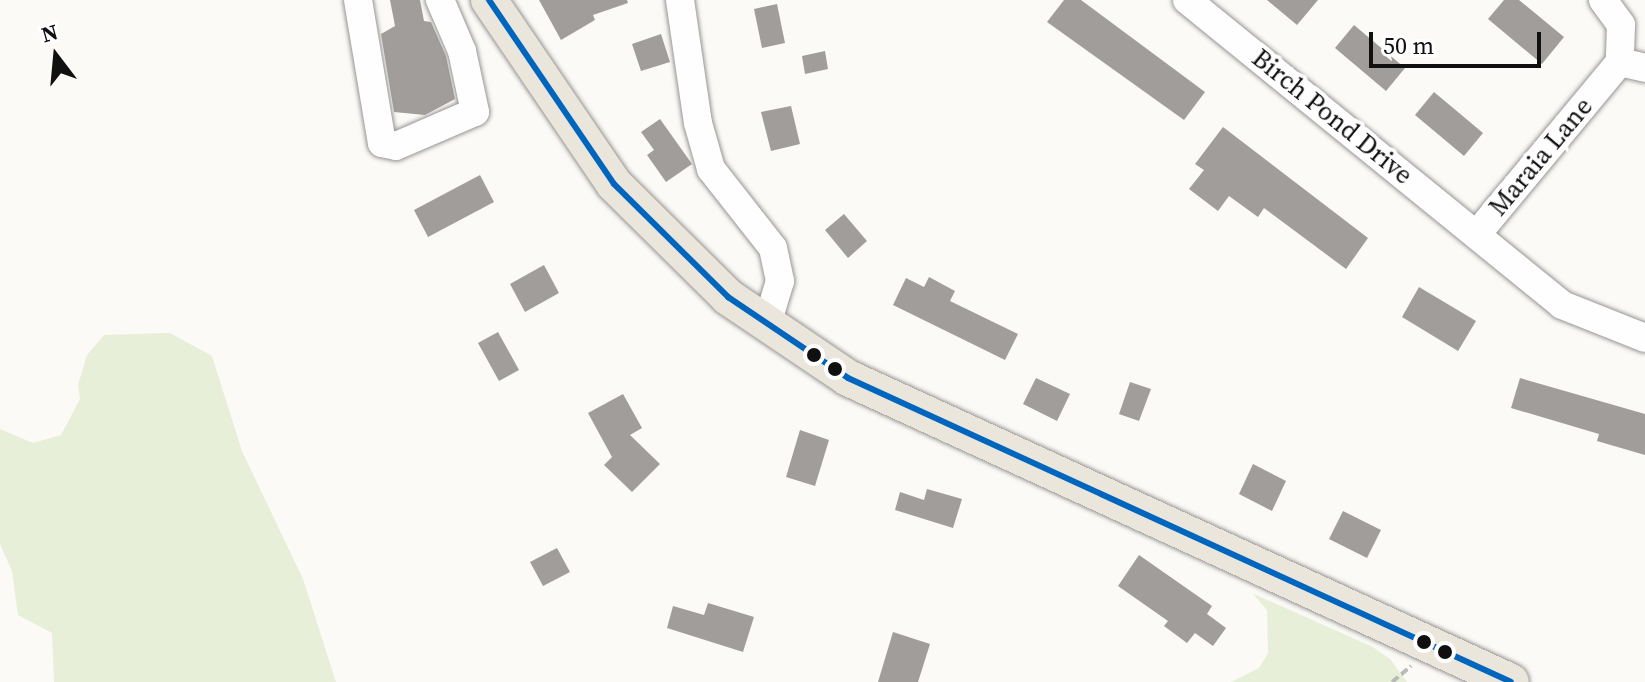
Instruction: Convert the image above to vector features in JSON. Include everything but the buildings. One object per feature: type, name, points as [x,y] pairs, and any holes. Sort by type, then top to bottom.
[{"type":"main road","points":[[489,0],[614,184],[728,297],[767,324],[848,378],[1290,576],[1491,679]]},
{"type":"street","points":[[358,0],[382,143],[396,146],[475,112],[462,51],[440,0]]},
{"type":"street","points":[[680,0],[698,123],[711,169],[738,210],[773,248],[780,281],[767,324]]},
{"type":"street","name":"Birch Pond Drive","points":[[1187,0],[1562,305],[1645,338]]},
{"type":"street","points":[[1603,0],[1621,25],[1633,65]]},
{"type":"street","name":"Maraia Lane","points":[[1477,234],[1633,65]]},
{"type":"green space","points":[[170,333],[212,356],[242,451],[303,579],[336,682],[54,682],[52,633],[18,615],[12,571],[0,544],[0,429],[33,443],[61,435],[80,399],[78,385],[87,355],[104,335]]},
{"type":"green space","points":[[1252,593],[1373,647],[1390,659],[1407,682],[1231,682],[1259,668],[1268,653],[1267,610]]},
{"type":"transit line","points":[[489,0],[614,184],[728,297],[848,378],[1511,682]]}]
